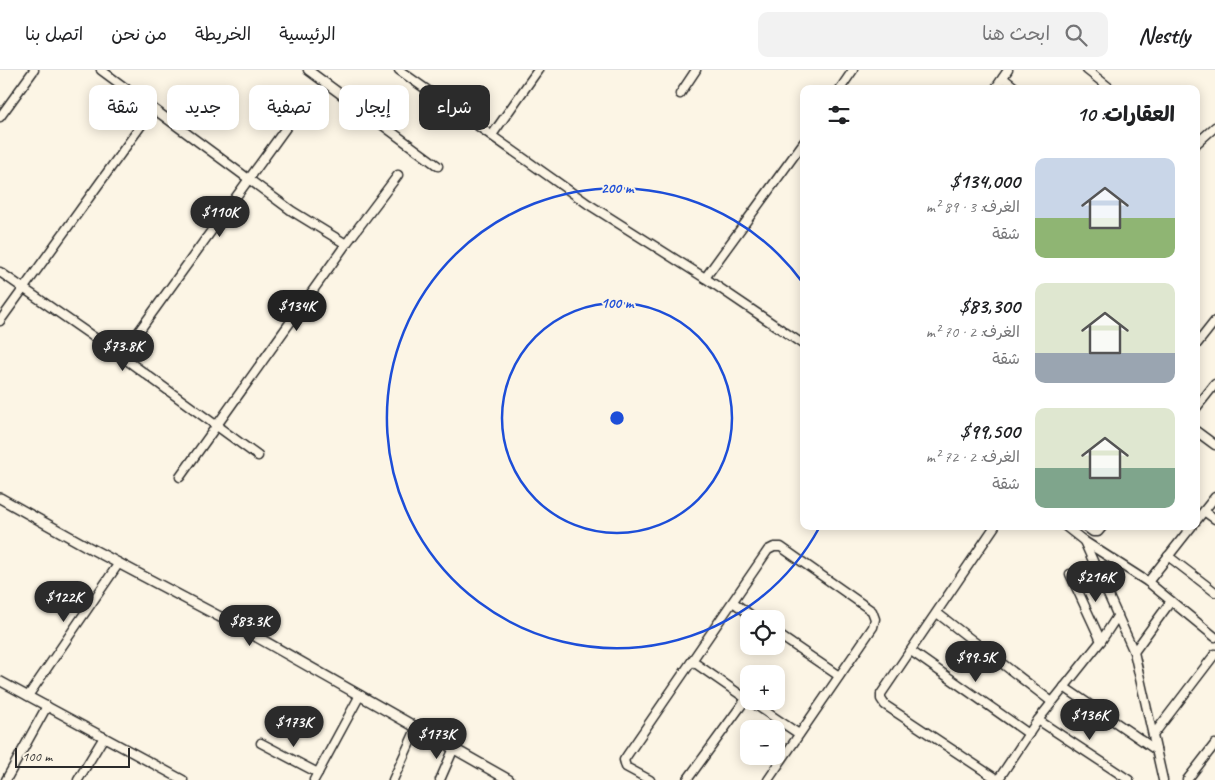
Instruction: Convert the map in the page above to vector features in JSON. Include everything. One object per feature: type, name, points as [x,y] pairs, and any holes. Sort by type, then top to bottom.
[{"type":"street","points":[[0,117],[34,70]]},
{"type":"street","points":[[100,70],[120,85]]},
{"type":"street","points":[[308,70],[438,166]]},
{"type":"street","points":[[399,70],[588,204],[705,278],[800,342]]},
{"type":"street","points":[[492,135],[538,70]]},
{"type":"street","points":[[680,94],[696,70]]},
{"type":"street","points":[[843,85],[853,70]]},
{"type":"street","points":[[1086,70],[1106,85]]},
{"type":"street","points":[[997,85],[1004,73],[1014,85]]},
{"type":"street","points":[[157,113],[292,211],[346,244]]},
{"type":"street","points":[[1200,140],[1215,127]]},
{"type":"street","points":[[0,322],[139,130]]},
{"type":"street","points":[[121,356],[284,130]]},
{"type":"street","points":[[705,278],[800,147]]},
{"type":"street","points":[[180,476],[346,244],[398,175]]},
{"type":"street","points":[[0,272],[121,356],[258,456]]},
{"type":"street","points":[[1200,340],[1215,321]]},
{"type":"street","points":[[1200,403],[1215,384]]},
{"type":"street","points":[[1200,434],[1215,445]]},
{"type":"street","points":[[1200,516],[1215,497]]},
{"type":"street","points":[[0,498],[241,628],[509,780]]},
{"type":"street","points":[[1204,511],[1215,519]]},
{"type":"street","points":[[992,530],[881,694],[881,699],[885,705],[998,780],[1038,720],[1101,641],[1118,615]]},
{"type":"street","points":[[1070,530],[1148,582],[1215,637]]},
{"type":"street","points":[[1148,582],[1189,530]]},
{"type":"street","points":[[1084,541],[1134,652],[1163,780]]},
{"type":"street","points":[[650,780],[626,767],[624,760],[768,550],[780,547],[872,611],[875,619],[873,627],[768,780]]},
{"type":"street","points":[[1168,556],[1215,592]]},
{"type":"street","points":[[28,696],[119,563]]},
{"type":"street","points":[[1070,574],[1101,641]]},
{"type":"street","points":[[1134,652],[1171,600]]},
{"type":"street","points":[[733,602],[744,610]]},
{"type":"street","points":[[937,613],[1052,702]]},
{"type":"street","points":[[785,639],[839,676]]},
{"type":"street","points":[[911,651],[1029,734]]},
{"type":"street","points":[[1154,734],[1215,654]]},
{"type":"street","points":[[692,661],[740,694]]},
{"type":"street","points":[[0,681],[183,780]]},
{"type":"street","points":[[1064,687],[1156,750]]},
{"type":"street","points":[[261,743],[316,776],[360,695]]},
{"type":"street","points":[[6,780],[47,706]]},
{"type":"street","points":[[688,780],[740,710]]},
{"type":"street","points":[[763,710],[799,734]]},
{"type":"street","points":[[1038,720],[1129,780]]},
{"type":"street","points":[[393,780],[417,727]]},
{"type":"street","points":[[78,780],[104,737]]},
{"type":"street","points":[[1187,780],[1215,744]]},
{"type":"street","points":[[440,780],[454,748]]}]
